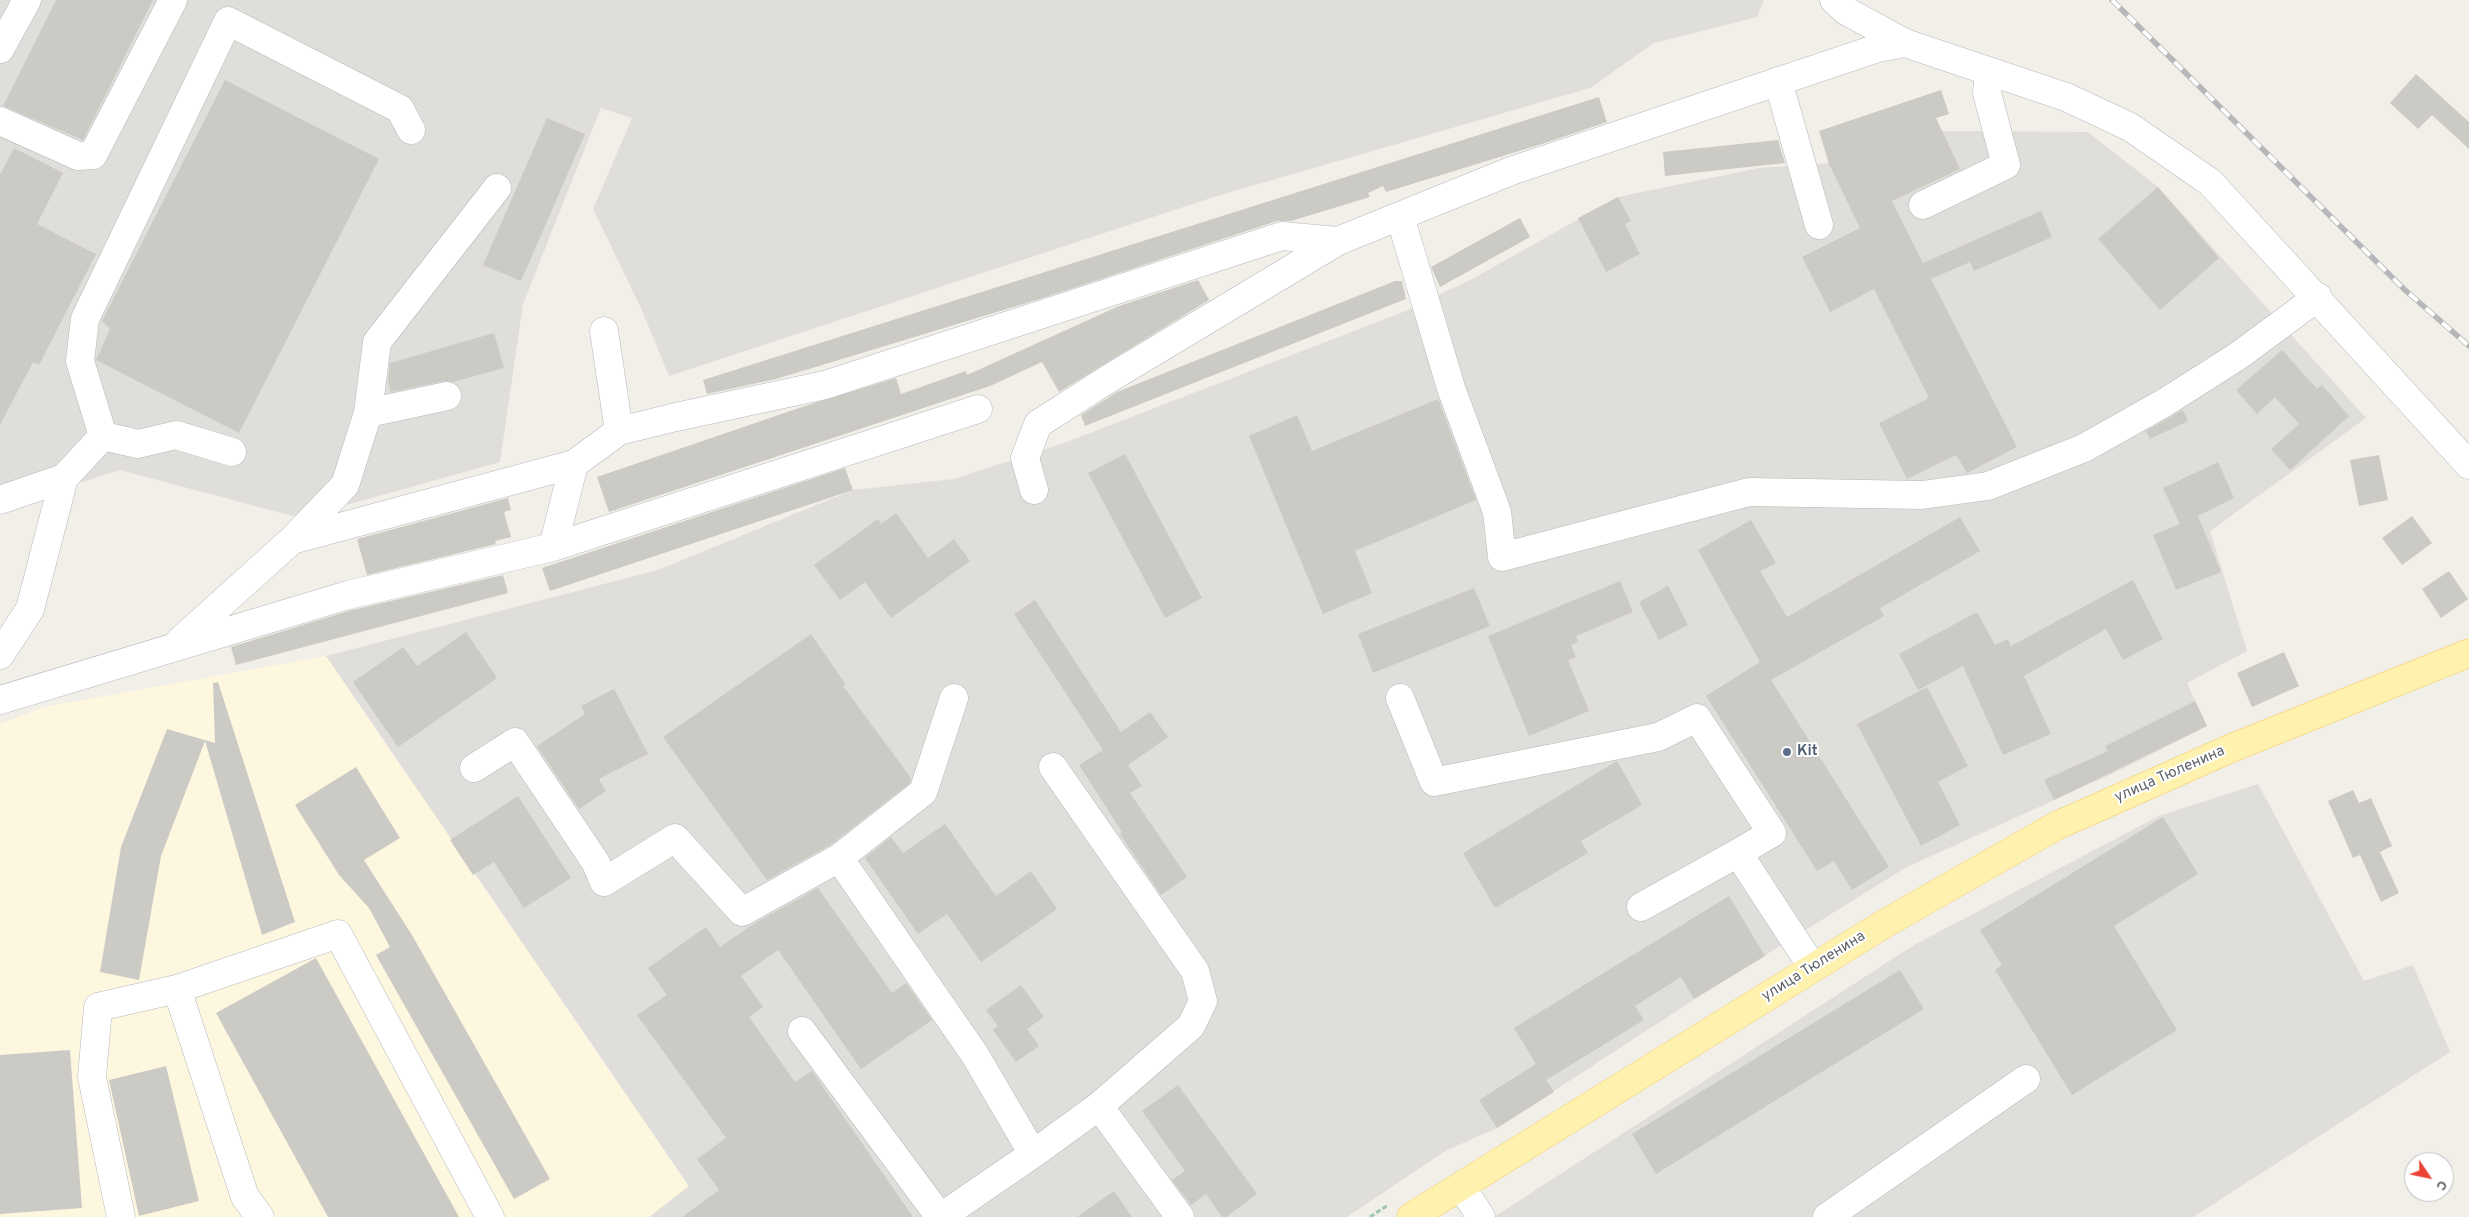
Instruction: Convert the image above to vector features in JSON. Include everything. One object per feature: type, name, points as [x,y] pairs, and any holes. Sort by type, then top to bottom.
[{"type":"main road","name":"улица Тюленина","points":[[1411,1217],[1884,924],[2056,826],[2234,748],[2469,653]]},
{"type":"lane","points":[[0,49],[27,0]]},
{"type":"lane","points":[[1,124],[78,156],[93,154],[174,0]]},
{"type":"lane","points":[[1834,0],[1846,11],[1905,43],[2066,97],[2130,127],[2202,176],[2210,182],[2318,297],[2469,465]]},
{"type":"lane","points":[[103,436],[80,361],[85,319],[228,21],[400,109],[411,130]]},
{"type":"lane","points":[[1034,490],[1025,458],[1038,424],[1118,373],[1338,240],[1511,171],[1878,48],[1905,43]]},
{"type":"lane","points":[[1923,205],[2006,165],[1988,93],[1989,71]]},
{"type":"lane","points":[[1778,81],[1819,225]]},
{"type":"lane","points":[[174,648],[292,540],[345,485],[368,413],[377,342],[497,188]]},
{"type":"lane","points":[[1400,216],[1451,388],[1497,512],[1502,557],[1750,492],[1922,495],[1988,486],[2084,448],[2164,403],[2238,356],[2318,297]]},
{"type":"lane","points":[[292,540],[574,464],[620,431],[825,385],[1282,236],[1338,240]]},
{"type":"lane","points":[[604,331],[620,431]]},
{"type":"lane","points":[[368,413],[447,396]]},
{"type":"lane","points":[[0,700],[348,595],[552,547],[978,409]]},
{"type":"lane","points":[[103,436],[138,444],[176,436],[232,452]]},
{"type":"lane","points":[[0,500],[64,478],[103,436]]},
{"type":"lane","points":[[552,547],[574,464]]},
{"type":"lane","points":[[0,655],[30,608],[64,478]]},
{"type":"lane","points":[[474,768],[515,742],[596,863],[604,882],[675,838],[742,912],[839,858],[923,792],[954,698]]},
{"type":"lane","points":[[1400,698],[1434,782],[1658,737],[1697,718],[1772,832],[1641,907]]},
{"type":"lane","points":[[802,1031],[940,1217],[1033,1154],[1099,1106],[1191,1026],[1203,1001],[1195,972],[1053,767]]},
{"type":"lane","points":[[1738,853],[1813,968]]},
{"type":"lane","points":[[839,858],[975,1055],[1033,1154]]},
{"type":"lane","points":[[121,1217],[92,1077],[98,1007],[177,989],[338,934],[490,1217]]},
{"type":"lane","points":[[177,989],[245,1197],[260,1217]]},
{"type":"lane","points":[[1827,1217],[2026,1079]]},
{"type":"lane","points":[[1099,1106],[1180,1217]]},
{"type":"lane","points":[[1461,1186],[1482,1217]]},
{"type":"shaded area","points":[[0,0],[1764,0],[1757,17],[1654,43],[1590,88],[1217,196],[669,376],[641,308],[593,209],[632,118],[601,108],[523,304],[500,462],[300,518],[120,470],[0,508]]},
{"type":"shaded area","points":[[1942,131],[2088,132],[2158,187],[2366,418],[2210,531],[2247,651],[2187,683],[2207,726],[2118,771],[1905,868],[1695,999],[1497,1128],[1447,1150],[1347,1217],[649,1217],[689,1186],[326,656],[658,570],[853,490],[954,479],[1064,443],[1403,312],[1472,279],[1618,197],[1759,168],[1823,164]]},
{"type":"shaded area","points":[[326,656],[689,1187],[649,1217],[0,1217],[0,724],[44,707]]},
{"type":"shaded area","points":[[2258,784],[2364,981],[2413,965],[2450,1052],[2193,1217],[1494,1217],[1914,945],[2159,816]]},
{"type":"building","points":[[56,0],[153,0],[83,140],[3,106]]},
{"type":"building","points":[[2416,74],[2469,122],[2469,149],[2432,115],[2418,129],[2390,103]]},
{"type":"building","points":[[225,80],[379,159],[239,433],[96,360],[110,329],[102,321]]},
{"type":"building","points":[[1941,90],[1949,114],[1936,118],[1960,169],[1892,201],[1923,263],[2041,211],[2052,237],[1974,271],[1970,262],[1931,279],[2017,447],[1967,473],[1956,455],[1907,479],[1879,423],[1929,398],[1874,289],[1830,312],[1802,257],[1860,228],[1829,164],[1819,131]]},
{"type":"building","points":[[1599,97],[1607,122],[1545,143],[1386,192],[1383,186],[1368,193],[1370,197],[1291,221],[1277,221],[1043,298],[776,379],[707,394],[703,380]]},
{"type":"building","points":[[547,118],[585,134],[521,281],[483,265]]},
{"type":"building","points":[[1778,140],[1785,163],[1665,176],[1663,152]]},
{"type":"building","points":[[14,148],[63,173],[37,224],[96,254],[39,365],[33,362],[0,425],[0,175]]},
{"type":"building","points":[[2158,187],[2219,258],[2160,310],[2098,239]]},
{"type":"building","points":[[1618,197],[1631,221],[1625,224],[1640,254],[1606,272],[1578,218]]},
{"type":"building","points":[[1520,218],[1530,237],[1440,287],[1431,267]]},
{"type":"building","points":[[1198,280],[1209,300],[1059,392],[1042,362],[990,386],[609,512],[597,477],[808,405],[896,378],[901,394],[966,371],[967,375],[1119,306]]},
{"type":"building","points":[[1395,281],[1402,281],[1406,299],[1085,426],[1081,415],[1117,392]]},
{"type":"building","points":[[494,333],[504,368],[453,382],[444,381],[391,392],[388,380],[390,363]]},
{"type":"building","points":[[2282,350],[2317,389],[2322,385],[2349,416],[2290,470],[2271,449],[2299,424],[2275,397],[2257,414],[2236,390]]},
{"type":"building","points":[[1438,399],[1476,500],[1355,551],[1372,593],[1323,614],[1249,436],[1297,415],[1312,451]]},
{"type":"building","points":[[2183,410],[2188,421],[2150,439],[2146,431]]},
{"type":"building","points":[[1125,454],[1202,598],[1165,618],[1088,473]]},
{"type":"building","points":[[2379,455],[2388,500],[2359,506],[2350,460]]},
{"type":"building","points":[[2218,462],[2234,498],[2198,516],[2221,572],[2176,590],[2153,535],[2180,524],[2163,488]]},
{"type":"building","points":[[845,468],[853,490],[550,591],[542,568]]},
{"type":"building","points":[[508,498],[511,510],[504,512],[511,537],[495,541],[496,544],[367,575],[357,539]]},
{"type":"building","points":[[896,513],[928,558],[954,539],[970,561],[891,618],[865,582],[840,600],[814,565],[878,519],[881,524]]},
{"type":"building","points":[[2412,516],[2432,543],[2402,565],[2382,538]]},
{"type":"building","points":[[1960,517],[1980,551],[1880,608],[1884,616],[1771,680],[1889,867],[1852,890],[1834,861],[1817,871],[1706,696],[1760,662],[1698,550],[1751,520],[1776,563],[1760,571],[1787,617]]},
{"type":"building","points":[[2449,571],[2468,599],[2441,618],[2422,589]]},
{"type":"building","points":[[503,575],[508,593],[236,665],[231,647],[352,610]]},
{"type":"building","points":[[2133,580],[2163,639],[2123,660],[2106,629],[2024,676],[2051,734],[2003,755],[1963,666],[1918,690],[1899,654],[1977,612],[1995,645],[2008,639],[2011,646]]},
{"type":"building","points":[[1620,581],[1633,612],[1576,636],[1578,642],[1571,645],[1576,657],[1568,660],[1589,711],[1529,736],[1488,636]]},
{"type":"building","points":[[1668,586],[1688,625],[1659,640],[1639,602]]},
{"type":"building","points":[[1474,588],[1490,626],[1373,673],[1358,634]]},
{"type":"building","points":[[1035,600],[1121,732],[1150,712],[1168,737],[1128,765],[1142,786],[1130,793],[1187,877],[1161,895],[1120,834],[1122,832],[1079,765],[1103,750],[1014,614]]},
{"type":"building","points":[[466,632],[497,678],[398,747],[353,682],[403,647],[417,666]]},
{"type":"building","points":[[811,634],[846,685],[843,686],[911,778],[910,783],[830,845],[767,880],[663,737]]},
{"type":"building","points":[[2284,652],[2299,686],[2252,707],[2237,673]]},
{"type":"building","points":[[218,682],[295,922],[262,935],[205,741],[161,856],[139,980],[100,972],[121,847],[167,729],[215,743],[213,683]]},
{"type":"building","points":[[1927,687],[1968,766],[1938,782],[1960,825],[1921,846],[1857,724]]},
{"type":"building","points":[[614,689],[648,754],[599,779],[606,791],[579,809],[537,746],[585,714],[581,706]]},
{"type":"building","points":[[2195,701],[2207,726],[2054,800],[2044,780],[2108,751],[2105,746]]},
{"type":"building","points":[[1617,761],[1642,805],[1581,841],[1588,853],[1495,908],[1463,853]]},
{"type":"building","points":[[356,767],[400,838],[364,860],[412,935],[550,1179],[514,1199],[376,955],[390,947],[369,908],[339,875],[295,805]]},
{"type":"building","points":[[2353,790],[2359,803],[2371,798],[2392,846],[2380,852],[2399,893],[2381,902],[2360,855],[2353,858],[2328,801]]},
{"type":"building","points":[[518,796],[571,878],[524,908],[494,862],[473,875],[450,840]]},
{"type":"building","points":[[2163,817],[2198,874],[2114,926],[2177,1030],[2072,1095],[1995,970],[2002,965],[1980,930]]},
{"type":"building","points":[[945,824],[996,896],[1031,871],[1057,909],[981,962],[947,914],[918,934],[865,858],[891,837],[903,853]]},
{"type":"building","points":[[818,888],[892,993],[906,983],[932,1020],[861,1069],[778,950],[741,976],[763,1007],[749,1017],[795,1082],[812,1071],[913,1217],[682,1217],[719,1190],[697,1159],[726,1138],[637,1015],[667,995],[648,968],[706,927],[720,947],[755,923]]},
{"type":"building","points":[[1729,896],[1765,956],[1694,999],[1681,977],[1635,1006],[1644,1020],[1546,1080],[1554,1092],[1497,1128],[1479,1100],[1536,1064],[1514,1028]]},
{"type":"building","points":[[316,958],[459,1217],[328,1217],[216,1013]]},
{"type":"building","points":[[1900,970],[1924,1009],[1656,1174],[1632,1134]]},
{"type":"building","points":[[1021,985],[1044,1017],[1027,1029],[1039,1046],[1016,1062],[993,1030],[998,1026],[986,1010]]},
{"type":"building","points":[[70,1050],[82,1208],[0,1214],[0,1055]]},
{"type":"building","points":[[166,1066],[199,1201],[139,1216],[109,1080]]},
{"type":"building","points":[[1178,1085],[1257,1194],[1226,1217],[1222,1217],[1206,1194],[1191,1205],[1172,1180],[1185,1171],[1142,1111]]},
{"type":"building","points":[[1114,1191],[1132,1217],[1077,1217]]},
{"type":"railway","points":[[2112,0],[2405,290],[2469,346]]},
{"type":"place","name":"Kit","points":[[1787,752]]}]
